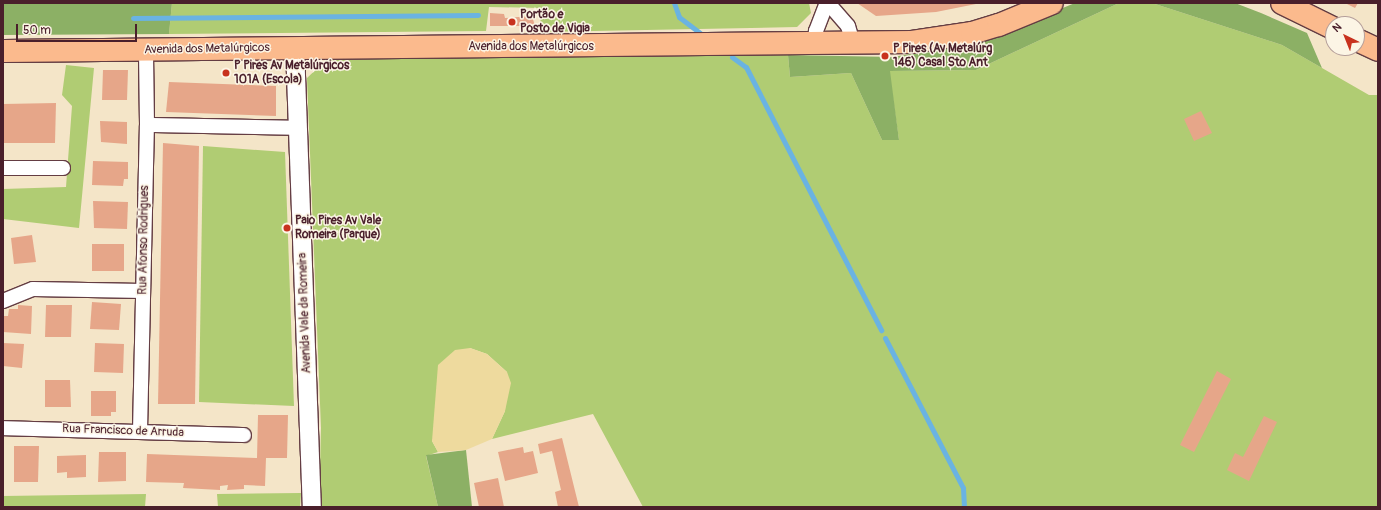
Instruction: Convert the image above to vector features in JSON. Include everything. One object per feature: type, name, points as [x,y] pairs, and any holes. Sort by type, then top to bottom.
[{"type":"main road","name":"Avenida dos Metalúrgicos","points":[[3,50],[854,43],[942,39],[999,25],[1052,3]]},
{"type":"main road","points":[[1282,3],[1325,24]]},
{"type":"main road","points":[[1365,44],[1378,50]]},
{"type":"street","points":[[814,44],[816,31],[827,3],[848,26],[854,43]]},
{"type":"street","name":"Avenida Vale da Romeira","points":[[295,48],[312,507]]},
{"type":"street","name":"Rua Afonso Rodrigues","points":[[140,431],[147,125],[146,50]]},
{"type":"street","points":[[147,125],[298,128]]},
{"type":"street","points":[[3,168],[63,168]]},
{"type":"street","points":[[3,300],[33,289],[143,291]]},
{"type":"street","points":[[3,418],[18,428]]},
{"type":"street","name":"Rua Francisco de Arruda","points":[[3,428],[244,435]]},
{"type":"green space","points":[[3,3],[172,3],[169,34],[3,35]]},
{"type":"green space","points":[[172,3],[809,3],[811,13],[797,27],[541,32],[540,8],[489,7],[486,31],[169,34]]},
{"type":"green space","points":[[1075,3],[1119,3],[976,70],[890,71],[899,140],[882,140],[851,73],[790,77],[788,55],[893,57],[979,42]]},
{"type":"green space","points":[[1119,3],[1152,3],[1282,45],[1369,95],[1378,95],[1378,507],[643,507],[593,414],[492,439],[505,411],[507,372],[487,354],[470,348],[432,441],[438,452],[426,456],[438,507],[319,507],[321,428],[307,78],[326,60],[547,55],[617,57],[788,55],[790,77],[851,73],[882,140],[899,140],[889,71],[976,70]]},
{"type":"green space","points":[[1152,3],[1235,3],[1307,33],[1322,68],[1282,45]]},
{"type":"green space","points":[[66,65],[94,68],[79,228],[3,219],[3,189],[66,187],[72,106],[62,95]]},
{"type":"green space","points":[[203,146],[285,152],[294,406],[199,402]]},
{"type":"green space","points":[[466,450],[472,507],[438,507],[426,455]]},
{"type":"green space","points":[[301,493],[300,507],[218,507],[217,494]]},
{"type":"green space","points":[[146,494],[145,507],[3,507],[3,496]]},
{"type":"sand","points":[[470,348],[487,354],[507,372],[511,383],[505,411],[492,439],[466,450],[438,452],[432,441],[438,365],[455,350]]},
{"type":"building","points":[[857,3],[981,3],[936,12],[876,16]]},
{"type":"building","points":[[1345,3],[1358,3],[1355,8]]},
{"type":"building","name":"Portão e Posto de Vigia","points":[[490,13],[504,14],[505,18],[532,16],[535,26],[490,26]]},
{"type":"building","points":[[103,70],[128,70],[127,100],[102,100]]},
{"type":"building","points":[[169,82],[276,86],[276,116],[166,112]]},
{"type":"building","points":[[56,103],[55,143],[3,143],[3,104]]},
{"type":"building","points":[[1201,111],[1212,133],[1194,141],[1184,119]]},
{"type":"building","points":[[100,121],[127,122],[127,144],[101,142]]},
{"type":"building","points":[[163,143],[199,146],[195,404],[158,404]]},
{"type":"building","points":[[93,161],[128,162],[128,179],[124,179],[123,186],[92,185]]},
{"type":"building","points":[[93,201],[128,202],[127,229],[94,228]]},
{"type":"building","points":[[32,235],[36,262],[14,264],[11,238]]},
{"type":"building","points":[[92,244],[124,244],[124,271],[92,271]]},
{"type":"building","points":[[92,302],[121,304],[119,330],[90,329]]},
{"type":"building","points":[[18,305],[32,306],[31,334],[3,332],[3,316],[8,316],[9,309],[18,309]]},
{"type":"building","points":[[46,305],[72,305],[71,337],[45,337]]},
{"type":"building","points":[[3,343],[24,344],[22,368],[3,366]]},
{"type":"building","points":[[95,343],[124,344],[123,373],[94,372]]},
{"type":"building","points":[[1217,371],[1231,379],[1194,452],[1180,445]]},
{"type":"building","points":[[45,380],[70,380],[71,407],[45,407]]},
{"type":"building","points":[[91,391],[116,391],[116,412],[111,412],[111,416],[91,416]]},
{"type":"building","points":[[258,415],[288,415],[287,458],[266,458],[265,486],[244,485],[244,489],[227,490],[228,485],[220,486],[220,490],[183,488],[184,483],[146,482],[147,454],[257,458]]},
{"type":"building","points":[[1264,416],[1277,422],[1249,481],[1227,470],[1235,453],[1243,457]]},
{"type":"building","points":[[562,438],[579,507],[558,507],[555,492],[561,490],[552,451],[540,454],[538,444]]},
{"type":"building","points":[[14,446],[39,446],[38,482],[14,482]]},
{"type":"building","points":[[523,447],[524,453],[533,451],[538,473],[505,481],[498,452]]},
{"type":"building","points":[[99,452],[126,452],[126,481],[98,482]]},
{"type":"building","points":[[86,455],[86,477],[67,478],[67,472],[57,473],[57,456]]},
{"type":"building","points":[[498,478],[504,507],[479,507],[474,483]]},
{"type":"waterway","points":[[674,3],[679,17],[700,33]]},
{"type":"waterway","points":[[133,18],[478,15]]},
{"type":"waterway","points":[[732,57],[746,67],[881,330]]},
{"type":"waterway","points":[[885,338],[963,488],[964,507]]},
{"type":"place","name":"Portão e Posto de Vigia","points":[[512,22]]},
{"type":"place","name":"P Pires (Av Metalúrg 146) Casal Sto Ant","points":[[885,56]]},
{"type":"place","name":"P Pires Av Metalúrgicos 101A (Escola)","points":[[226,73]]},
{"type":"place","name":"Paio Pires Av Vale Romeira (Parque)","points":[[287,228]]}]
